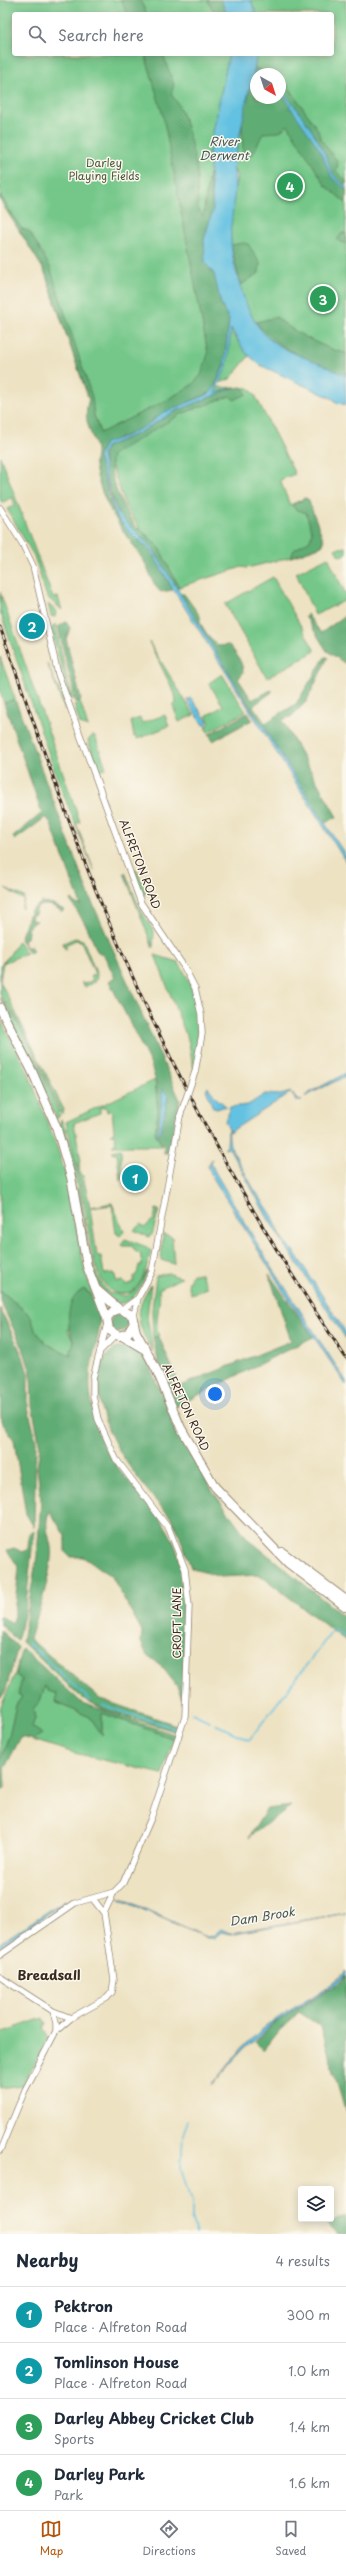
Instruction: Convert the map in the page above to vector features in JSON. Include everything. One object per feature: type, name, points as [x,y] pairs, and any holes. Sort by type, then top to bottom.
[{"type":"highway","points":[[0,1010],[32,1071],[56,1126],[72,1183],[87,1266],[111,1332],[119,1336],[129,1331],[134,1321],[97,1290]]},
{"type":"highway","points":[[107,1321],[113,1311],[121,1309]]},
{"type":"highway","name":"ALFRETON ROAD","points":[[134,1321],[144,1349],[156,1369],[181,1428],[208,1476],[230,1504],[297,1571],[346,1607]]},
{"type":"highway","name":"ALFRETON ROAD","points":[[119,1336],[144,1349]]},
{"type":"highway","name":"ALFRETON ROAD","points":[[271,1545],[346,1600]]},
{"type":"street","name":"ALFRETON ROAD","points":[[0,508],[22,543],[33,566],[58,674],[141,903],[184,967],[195,988],[200,1006],[202,1034],[195,1072],[180,1116],[152,1272],[138,1298],[134,1321]]},
{"type":"street","name":"ALFRETON ROAD","points":[[121,1309],[138,1298]]},
{"type":"street","name":"CROFT LANE","points":[[104,1913],[114,1892],[123,1882],[130,1869],[151,1818],[184,1721],[187,1700],[189,1606],[185,1569],[174,1537],[158,1511],[120,1464],[101,1430],[92,1387],[94,1369],[101,1351],[107,1321]]},
{"type":"street","name":"CROFT LANE","points":[[101,1351],[119,1336]]},
{"type":"street","points":[[0,1955],[67,1908],[114,1892]]},
{"type":"street","points":[[0,2150],[22,2096],[56,2031],[71,2018],[111,1995],[113,1988],[104,1913],[96,1898]]},
{"type":"street","points":[[0,1977],[53,2011],[71,2018]]},
{"type":"street","points":[[53,2011],[56,2031]]},
{"type":"green space","name":"Darley Playing Fields","points":[[0,0],[221,0],[226,12],[12,12],[12,56],[229,56],[209,152],[212,191],[204,237],[221,304],[234,336],[249,356],[230,379],[210,387],[249,388],[255,395],[295,474],[280,480],[290,505],[305,498],[324,542],[322,546],[291,557],[247,568],[242,567],[179,587],[158,546],[139,528],[125,505],[44,270],[0,200]]},
{"type":"green space","points":[[121,0],[140,0],[146,12],[126,12]]},
{"type":"green space","points":[[207,0],[221,0],[226,12],[215,12]]},
{"type":"green space","points":[[251,0],[346,0],[346,376],[297,355],[279,345],[270,339],[254,321],[238,283],[232,257],[231,219],[237,176],[233,168],[250,87],[250,104],[286,104],[286,68],[254,68],[257,56],[334,56],[334,12],[255,12]]},
{"type":"green space","points":[[146,56],[164,56],[174,85],[171,94],[178,104],[187,127],[197,169],[198,208],[203,217],[209,173],[213,210],[204,238],[205,262],[214,274],[221,304],[229,320],[225,362],[213,391],[153,419],[140,430],[109,442],[99,453],[108,496],[116,516],[129,532],[151,551],[173,590],[161,592],[154,583],[145,563],[108,506],[98,480],[95,466],[96,449],[88,425],[86,413],[89,399],[44,270],[0,200],[0,195],[22,229],[29,231],[50,267],[92,397],[94,415],[100,433],[165,401],[192,385],[201,375],[208,354],[163,116]]},
{"type":"green space","points":[[286,83],[338,163],[336,171],[346,181],[346,203],[325,185],[288,125],[279,132],[263,133],[253,154],[243,156],[242,121],[250,88],[250,104],[286,104]]},
{"type":"green space","points":[[342,233],[346,233],[346,244],[337,240]]},
{"type":"green space","points":[[242,243],[248,244],[260,263],[259,273],[241,285],[231,245]]},
{"type":"green space","points":[[277,317],[282,322],[309,339],[329,348],[346,353],[346,376],[286,348],[276,341],[256,322]]},
{"type":"green space","points":[[242,387],[247,394],[234,400],[230,396],[181,414],[112,455],[111,464],[114,484],[122,503],[137,529],[139,528],[158,546],[179,587],[176,590],[153,549],[119,515],[105,476],[103,451],[107,446],[137,434],[172,413],[232,388]]},
{"type":"green space","points":[[0,456],[53,598],[58,597],[62,610],[47,597],[34,556],[7,509],[15,505],[12,497],[2,503],[0,499]]},
{"type":"green space","points":[[305,498],[308,499],[324,541],[322,546],[291,557],[294,550],[310,540],[312,532],[306,513],[295,509],[292,505]]},
{"type":"green space","points":[[346,547],[346,554],[339,556],[335,549]]},
{"type":"green space","points":[[328,557],[346,595],[346,600],[315,615],[296,573]]},
{"type":"green space","points":[[273,577],[315,651],[267,678],[225,604]]},
{"type":"green space","points":[[0,592],[80,822],[76,823],[94,871],[56,775],[0,611]]},
{"type":"green space","points":[[179,594],[184,594],[200,616],[200,623],[207,634],[218,646],[229,645],[237,654],[242,665],[243,673],[238,679],[252,700],[271,690],[272,692],[253,706],[265,723],[296,704],[325,657],[328,657],[306,702],[292,716],[282,720],[337,817],[325,823],[323,821],[264,728],[266,725],[263,726],[260,722]]},
{"type":"green space","points":[[48,604],[56,611],[55,617],[51,616]]},
{"type":"green space","points":[[307,614],[321,633],[346,615],[346,664],[327,651],[305,616]]},
{"type":"green space","points":[[66,622],[70,628],[66,639],[81,700],[76,702],[58,627]]},
{"type":"green space","points":[[55,624],[68,683],[74,700],[69,696],[51,629]]},
{"type":"green space","points":[[149,642],[194,715],[179,722],[173,706],[176,703],[175,694]]},
{"type":"green space","points":[[0,657],[15,699],[4,703],[0,692]]},
{"type":"green space","points":[[47,663],[64,701],[65,710]]},
{"type":"green space","points":[[222,674],[246,712],[208,732],[205,728],[210,723],[206,716],[223,706],[209,683]]},
{"type":"green space","points":[[15,699],[88,893],[180,1100],[168,1153],[164,1153],[164,1146],[155,1133],[158,1113],[156,1082],[151,1065],[109,981],[115,978],[105,957],[97,951],[87,927],[70,900],[72,899],[76,904],[81,905],[50,822],[46,817],[15,840],[13,837],[42,813],[4,703]]},
{"type":"green space","points":[[80,701],[88,727],[80,724],[74,705],[77,705],[76,702]]},
{"type":"green space","points":[[248,713],[252,720],[213,741],[209,734]]},
{"type":"green space","points":[[165,715],[169,726],[137,739],[136,736],[134,737],[131,721],[140,718],[142,723]]},
{"type":"green space","points":[[92,736],[95,736],[106,768],[99,771],[88,741]]},
{"type":"green space","points":[[136,869],[146,893],[143,897],[133,873],[133,870]]},
{"type":"green space","points":[[125,872],[139,907],[154,932],[153,948],[124,873]]},
{"type":"green space","points":[[5,888],[24,897],[24,900]]},
{"type":"green space","points":[[42,902],[53,904],[64,910],[62,912],[53,906],[47,905],[37,907],[31,920],[37,921],[29,926],[27,938],[23,940],[27,948],[31,946],[33,951],[30,953],[20,939],[31,910]]},
{"type":"green space","points":[[75,938],[83,940],[97,975],[96,981],[85,987],[81,982],[84,984],[93,980],[91,977],[95,974],[81,941],[76,940],[65,945],[67,948],[65,949],[63,943]]},
{"type":"green space","points":[[18,941],[27,953],[3,963],[0,981],[0,965],[9,956]]},
{"type":"green space","points":[[155,955],[178,962],[186,974],[191,987],[198,1013],[198,1040],[193,1068],[189,1043]]},
{"type":"green space","points":[[0,981],[64,1110],[63,1113],[61,1113],[35,1054],[16,1018],[0,994]]},
{"type":"green space","points":[[0,997],[16,1020],[33,1052],[60,1115],[57,1119]]},
{"type":"green space","points":[[0,1019],[28,1072],[57,1147],[67,1179],[85,1272],[93,1296],[84,1289],[68,1331],[74,1342],[70,1355],[47,1344],[35,1330],[31,1316],[0,1290]]},
{"type":"green space","points":[[155,1080],[158,1113],[155,1133],[162,1146],[112,1146],[116,1143],[114,1134],[110,1134],[114,1132],[112,1110],[107,1112],[106,1107],[100,1108],[100,1113],[74,1123],[81,1162],[79,1163],[80,1174],[83,1176],[90,1207],[112,1203],[124,1232],[120,1236],[116,1233],[112,1205],[90,1208],[97,1256],[101,1256],[104,1274],[114,1273],[117,1282],[123,1281],[126,1285],[134,1282],[134,1276],[137,1274],[139,1265],[142,1265],[140,1253],[136,1252],[132,1246],[123,1246],[121,1244],[125,1239],[147,1247],[151,1251],[146,1270],[137,1287],[132,1291],[118,1294],[111,1291],[107,1287],[101,1278],[93,1258],[80,1182],[66,1122]]},
{"type":"green space","points":[[61,1119],[77,1172],[91,1258],[95,1271],[101,1282],[109,1293],[126,1296],[137,1288],[148,1270],[141,1287],[133,1297],[123,1303],[117,1303],[101,1289],[94,1276],[75,1179],[59,1126]]},
{"type":"green space","points":[[121,1149],[122,1180],[120,1180],[117,1153],[113,1153],[112,1151]]},
{"type":"green space","points":[[156,1209],[159,1210],[152,1235],[148,1237],[134,1230],[141,1224],[144,1228],[154,1219]]},
{"type":"green space","points":[[163,1234],[172,1237],[174,1264],[161,1260]]},
{"type":"green space","points":[[168,1273],[181,1278],[159,1289],[160,1295],[157,1331],[159,1337],[153,1337],[152,1310],[156,1276]]},
{"type":"green space","points":[[192,1274],[201,1274],[207,1288],[191,1294],[188,1284]]},
{"type":"green space","points":[[269,1274],[313,1337],[175,1407],[158,1361],[153,1337],[159,1337],[180,1386],[291,1341]]},
{"type":"green space","points":[[151,1285],[147,1317],[153,1351],[143,1334],[139,1318],[141,1303]]},
{"type":"green space","points":[[84,1289],[93,1299],[98,1309],[100,1320],[91,1365],[90,1393],[95,1422],[100,1438],[117,1466],[159,1517],[168,1531],[176,1549],[182,1569],[185,1591],[186,1636],[182,1699],[177,1686],[162,1667],[147,1656],[141,1642],[142,1631],[112,1577],[83,1557],[70,1557],[65,1552],[65,1536],[50,1511],[47,1521],[47,1529],[51,1547],[50,1567],[48,1579],[30,1639],[100,1699],[179,1726],[177,1732],[103,1709],[82,1698],[22,1642],[37,1556],[41,1500],[37,1468],[40,1447],[32,1405],[31,1373],[23,1348],[0,1301],[0,1290],[31,1316],[35,1330],[47,1344],[70,1355],[74,1342],[71,1335],[69,1321],[70,1306],[73,1299]]},
{"type":"green space","points":[[0,1308],[23,1357],[28,1374],[28,1407],[36,1441],[34,1527],[26,1514],[14,1440],[1,1421]]},
{"type":"green space","points":[[119,1314],[125,1317],[128,1323],[125,1329],[119,1332],[113,1329],[110,1323],[113,1317]]},
{"type":"green space","points":[[117,1347],[132,1348],[146,1359],[184,1444],[214,1493],[248,1539],[346,1618],[346,1641],[260,1575],[220,1577],[191,1568],[180,1536],[171,1518],[151,1495],[123,1457],[103,1417],[98,1386],[100,1369],[108,1354]]},
{"type":"green space","points":[[34,1531],[25,1612],[17,1640],[0,1625],[0,1616],[13,1623],[19,1568],[7,1550],[14,1548],[23,1552],[28,1549],[29,1534]]},
{"type":"green space","points":[[0,1630],[18,1647],[5,1692],[0,1699]]},
{"type":"green space","points":[[22,1648],[82,1703],[176,1735],[174,1739],[102,1713],[102,1735],[90,1717],[55,1702],[57,1694],[48,1691],[45,1686],[40,1701],[33,1709],[35,1718],[32,1727],[42,1734],[33,1740],[21,1737],[4,1769],[5,1788],[0,1790],[0,1761],[9,1736],[16,1705],[22,1697],[18,1694],[22,1680],[15,1674]]},
{"type":"green space","points":[[15,1674],[22,1680],[18,1694],[22,1697],[16,1705],[9,1736],[0,1761],[0,1709]]},
{"type":"green space","points":[[45,1686],[57,1694],[55,1702],[90,1717],[102,1734],[102,1713],[174,1739],[162,1774],[74,1753],[33,1740],[41,1733],[32,1727],[35,1718],[33,1709],[40,1701]]},
{"type":"green space","points":[[291,1806],[249,1837],[267,1809]]},
{"type":"green space","points":[[346,1975],[346,2113],[321,2027],[299,2012],[279,2031],[264,2050],[255,2042],[275,2023],[338,1984]]},
{"type":"green space","points":[[43,2018],[46,2025],[43,2027],[49,2038],[22,2086],[0,2089],[0,2033]]},
{"type":"green space","points":[[342,2217],[346,2217],[346,2234],[337,2234],[328,2225]]},
{"type":"water","points":[[221,0],[251,0],[255,12],[226,12]]},
{"type":"water","name":"River Derwent","points":[[229,56],[257,56],[255,68],[250,68],[250,87],[233,168],[235,189],[231,243],[234,264],[248,307],[257,324],[267,336],[278,345],[342,374],[345,373],[346,405],[335,402],[335,400],[329,397],[260,365],[245,352],[231,329],[227,366],[215,393],[232,388],[172,413],[137,434],[107,446],[102,455],[109,491],[119,515],[153,549],[249,706],[263,726],[267,725],[264,728],[346,856],[346,862],[171,586],[151,551],[129,532],[116,516],[98,457],[105,443],[126,436],[149,424],[162,413],[209,394],[215,387],[224,366],[229,320],[221,304],[214,274],[205,263],[204,240],[213,210],[209,152]]},
{"type":"water","points":[[286,96],[305,120],[322,148],[332,172],[340,182],[346,186],[346,189],[332,178],[320,150],[291,108],[289,109],[290,105],[286,99]]},
{"type":"water","points":[[191,698],[208,722],[206,726],[203,725],[187,700]]},
{"type":"water","points":[[346,1073],[346,1076],[304,1097],[309,1093]]},
{"type":"water","points":[[208,1087],[216,1098],[226,1106],[217,1109],[213,1108],[206,1089]]},
{"type":"water","points":[[163,1089],[168,1096],[160,1135],[158,1135]]},
{"type":"water","points":[[291,1092],[298,1100],[302,1101],[296,1101],[290,1093],[230,1132],[225,1121],[228,1116],[229,1107],[248,1105],[265,1094],[280,1095]]},
{"type":"water","points":[[228,1129],[230,1146],[254,1189],[272,1215],[281,1236],[295,1253],[346,1333],[346,1339],[269,1220],[231,1151],[228,1148],[224,1149],[227,1146]]},
{"type":"water","points":[[212,1159],[211,1163],[215,1172],[264,1255],[346,1381],[346,1385],[286,1295],[212,1176],[208,1166]]},
{"type":"water","points":[[119,1897],[206,1937],[213,1936],[221,1929],[230,1933],[346,1913],[230,1934],[221,1932],[214,1938],[207,1938],[119,1899]]},
{"type":"water","points":[[65,1900],[66,1901],[0,1947],[0,1943]]},
{"type":"water","points":[[346,1971],[346,1974],[337,1983],[274,2023],[237,2056],[211,2086],[240,2050],[257,2034],[284,2014],[330,1985]]},
{"type":"waterway","points":[[215,1724],[249,1740],[334,1629],[346,1637]]},
{"type":"waterway","points":[[28,1643],[91,1701]]},
{"type":"waterway","points":[[104,1706],[175,1728]]},
{"type":"waterway","points":[[192,1713],[209,1721]]},
{"type":"waterway","points":[[188,2121],[183,2135],[181,2169],[191,2202],[191,2218],[196,2234]]},
{"type":"railway","points":[[0,627],[58,792],[89,874],[123,955],[171,1059],[225,1161],[283,1261],[346,1358]]},
{"type":"place","name":"Darley Park","points":[[290,186]]},
{"type":"place","name":"Darley Abbey Cricket Club","points":[[323,299]]},
{"type":"place","name":"Tomlinson House","points":[[32,626]]},
{"type":"place","name":"Pektron","points":[[135,1178]]},
{"type":"district","name":"Breadsall","points":[[49,1975]]},
{"type":"water label","name":"Dam Brook","points":[[262,1917]]}]
